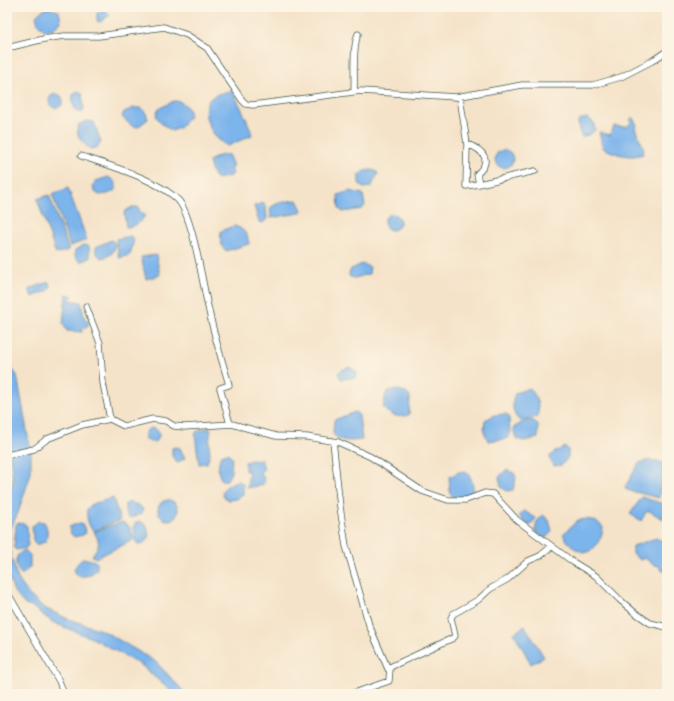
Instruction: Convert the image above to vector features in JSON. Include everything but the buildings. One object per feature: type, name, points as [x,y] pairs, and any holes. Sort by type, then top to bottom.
[{"type":"street","points":[[7,48],[64,36],[99,36],[164,27],[186,35],[207,48],[246,104],[361,91],[460,97],[522,85],[593,85],[621,77],[652,61],[667,51]]},
{"type":"street","points":[[354,92],[356,63],[354,44],[358,34]]},
{"type":"street","points":[[460,97],[467,144],[466,186],[535,170]]},
{"type":"street","points":[[467,144],[484,153],[484,169],[477,174],[479,184]]},
{"type":"street","points":[[81,156],[142,178],[178,201],[186,213],[209,313],[229,385],[220,388],[230,424]]},
{"type":"street","points":[[86,306],[100,343],[103,383],[110,419]]},
{"type":"street","points":[[7,455],[34,449],[47,439],[82,425],[110,419],[124,426],[153,419],[166,421],[174,426],[230,424],[276,436],[307,437],[333,441],[371,457],[422,491],[448,500],[466,500],[485,493],[493,494],[517,520],[550,547],[596,576],[620,600],[650,623],[667,627]]},
{"type":"street","points":[[333,441],[346,546],[369,625],[388,669],[389,681],[351,694]]},
{"type":"street","points":[[388,669],[456,636],[451,618],[453,614],[478,600],[490,589],[508,579],[528,561],[540,556],[550,547]]},
{"type":"street","points":[[7,592],[64,694]]},
{"type":"water","points":[[48,8],[59,11],[61,22],[54,28],[45,31],[38,24],[36,16],[41,11]]},
{"type":"water","points":[[104,9],[110,15],[100,22],[97,21],[97,13]]},
{"type":"water","points":[[231,90],[237,99],[252,135],[228,146],[222,143],[212,132],[206,118],[206,111],[207,104],[211,98]]},
{"type":"water","points":[[77,91],[82,93],[84,109],[82,113],[75,108],[73,103],[73,95]]},
{"type":"water","points":[[56,94],[61,96],[63,101],[61,106],[56,108],[51,106],[49,101],[51,96]]},
{"type":"water","points":[[174,101],[185,105],[190,115],[181,127],[172,131],[162,124],[156,116],[158,109]]},
{"type":"water","points":[[134,108],[141,108],[146,113],[148,119],[138,127],[132,126],[122,117],[124,112]]},
{"type":"water","points":[[588,118],[594,123],[595,130],[582,137],[579,131],[578,121]]},
{"type":"water","points":[[631,118],[633,118],[637,125],[635,128],[644,149],[643,154],[628,156],[603,148],[599,132],[610,135],[614,126],[626,127],[631,123]]},
{"type":"water","points":[[88,121],[94,122],[101,142],[98,147],[90,149],[82,141],[77,132],[79,124]]},
{"type":"water","points":[[504,150],[510,153],[513,159],[510,165],[504,168],[498,165],[495,159],[498,153]]},
{"type":"water","points":[[228,154],[233,166],[230,168],[233,174],[228,177],[216,179],[211,170],[209,161],[219,156]]},
{"type":"water","points":[[364,171],[376,171],[378,174],[371,187],[363,188],[359,183],[359,175]]},
{"type":"water","points":[[108,177],[115,182],[116,190],[108,194],[99,195],[94,191],[93,185],[96,181]]},
{"type":"water","points":[[68,188],[87,240],[70,246],[52,194]]},
{"type":"water","points":[[350,191],[363,194],[365,206],[362,209],[343,212],[339,209],[338,195]]},
{"type":"water","points":[[49,195],[69,250],[56,254],[37,199]]},
{"type":"water","points":[[297,200],[302,210],[300,213],[271,218],[270,208],[276,204]]},
{"type":"water","points":[[263,203],[266,206],[267,219],[263,223],[259,222],[254,206]]},
{"type":"water","points":[[132,207],[138,207],[141,213],[145,215],[137,224],[126,227],[124,212]]},
{"type":"water","points":[[389,214],[395,214],[400,219],[398,228],[395,230],[389,230],[384,225],[384,219]]},
{"type":"water","points":[[234,226],[240,228],[244,232],[248,237],[249,244],[226,251],[221,242],[221,231]]},
{"type":"water","points":[[131,236],[134,240],[130,255],[119,258],[116,239]]},
{"type":"water","points":[[111,240],[115,243],[113,251],[109,255],[101,258],[96,253],[96,247]]},
{"type":"water","points":[[84,245],[89,246],[90,258],[81,262],[76,257],[75,250]]},
{"type":"water","points":[[156,255],[160,275],[146,279],[141,257]]},
{"type":"water","points":[[362,264],[370,267],[369,274],[355,278],[350,277],[349,274],[351,269]]},
{"type":"water","points":[[49,282],[51,286],[48,291],[32,297],[29,289]]},
{"type":"water","points":[[66,294],[73,296],[69,300],[81,302],[84,317],[89,322],[87,327],[82,328],[82,332],[67,331],[63,324]]},
{"type":"water","points":[[7,363],[17,375],[31,453],[31,473],[18,513],[9,532],[11,557],[18,579],[28,594],[44,608],[66,618],[104,631],[156,662],[186,694],[174,694],[141,665],[94,639],[54,623],[32,607],[25,605],[14,592],[7,572],[7,504],[13,481],[7,435]]},
{"type":"water","points":[[350,367],[357,372],[355,378],[341,379],[338,373],[341,370]]},
{"type":"water","points":[[530,388],[537,402],[537,417],[520,421],[514,412],[513,404],[515,393]]},
{"type":"water","points":[[391,390],[399,390],[410,397],[409,415],[395,416],[383,408],[386,393]]},
{"type":"water","points":[[355,412],[359,415],[362,440],[346,441],[336,437],[333,434],[334,420]]},
{"type":"water","points":[[506,414],[509,416],[510,435],[506,439],[488,441],[484,431],[485,420],[495,415]]},
{"type":"water","points":[[532,420],[538,424],[538,438],[524,441],[516,439],[513,428],[525,421]]},
{"type":"water","points":[[152,428],[157,430],[159,435],[157,440],[152,442],[147,440],[145,435],[147,430]]},
{"type":"water","points":[[208,428],[211,429],[209,443],[210,453],[207,463],[199,464],[195,435],[197,431]]},
{"type":"water","points":[[565,447],[568,449],[568,457],[562,465],[554,466],[549,458],[553,453]]},
{"type":"water","points":[[172,448],[180,448],[185,458],[177,463],[172,456]]},
{"type":"water","points":[[228,453],[232,458],[231,472],[227,480],[223,481],[218,472],[219,462],[221,455]]},
{"type":"water","points":[[261,458],[264,469],[260,472],[265,482],[262,485],[247,488],[249,471],[245,471],[245,462],[253,460],[258,461]]},
{"type":"water","points":[[650,460],[664,463],[659,498],[627,490],[625,487],[639,463]]},
{"type":"water","points":[[506,470],[514,473],[516,478],[513,490],[507,491],[501,487],[499,477]]},
{"type":"water","points":[[466,471],[472,481],[473,492],[459,498],[454,498],[450,493],[449,477],[459,472]]},
{"type":"water","points":[[239,481],[243,484],[243,494],[237,499],[228,500],[223,496],[222,492],[229,484]]},
{"type":"water","points":[[642,497],[667,505],[667,520],[649,511],[646,512],[641,521],[630,514]]},
{"type":"water","points":[[113,498],[120,520],[94,531],[90,527],[88,521],[87,509],[92,504]]},
{"type":"water","points":[[168,500],[175,503],[178,510],[175,517],[168,520],[161,517],[158,510],[161,503]]},
{"type":"water","points":[[130,502],[140,506],[143,509],[142,514],[130,518],[128,517],[125,513],[125,504]]},
{"type":"water","points":[[524,511],[536,518],[530,526],[522,520],[519,515]]},
{"type":"water","points":[[543,515],[549,520],[552,531],[546,538],[543,538],[535,531],[537,521]]},
{"type":"water","points":[[587,519],[596,521],[603,527],[603,531],[597,544],[588,552],[584,552],[577,550],[571,545],[563,534],[578,520]]},
{"type":"water","points":[[39,521],[44,522],[47,529],[47,534],[45,542],[36,545],[33,540],[32,526]]},
{"type":"water","points":[[139,521],[147,527],[149,538],[140,545],[136,541],[133,532],[135,523]]},
{"type":"water","points":[[122,522],[129,527],[133,540],[96,558],[92,556],[98,545],[98,540],[94,532]]},
{"type":"water","points":[[79,523],[83,525],[86,533],[74,537],[71,534],[69,527]]},
{"type":"water","points":[[16,524],[25,524],[27,526],[28,545],[26,548],[16,550],[14,548]]},
{"type":"water","points":[[656,538],[667,543],[667,565],[664,571],[661,570],[659,566],[652,564],[645,558],[640,560],[633,554],[633,546]]},
{"type":"water","points":[[25,550],[30,555],[30,567],[23,574],[21,574],[18,571],[16,560],[19,554]]},
{"type":"water","points":[[83,558],[95,561],[97,563],[97,569],[90,575],[80,577],[76,574],[74,569]]},
{"type":"water","points":[[525,626],[544,657],[531,664],[514,633]]}]
